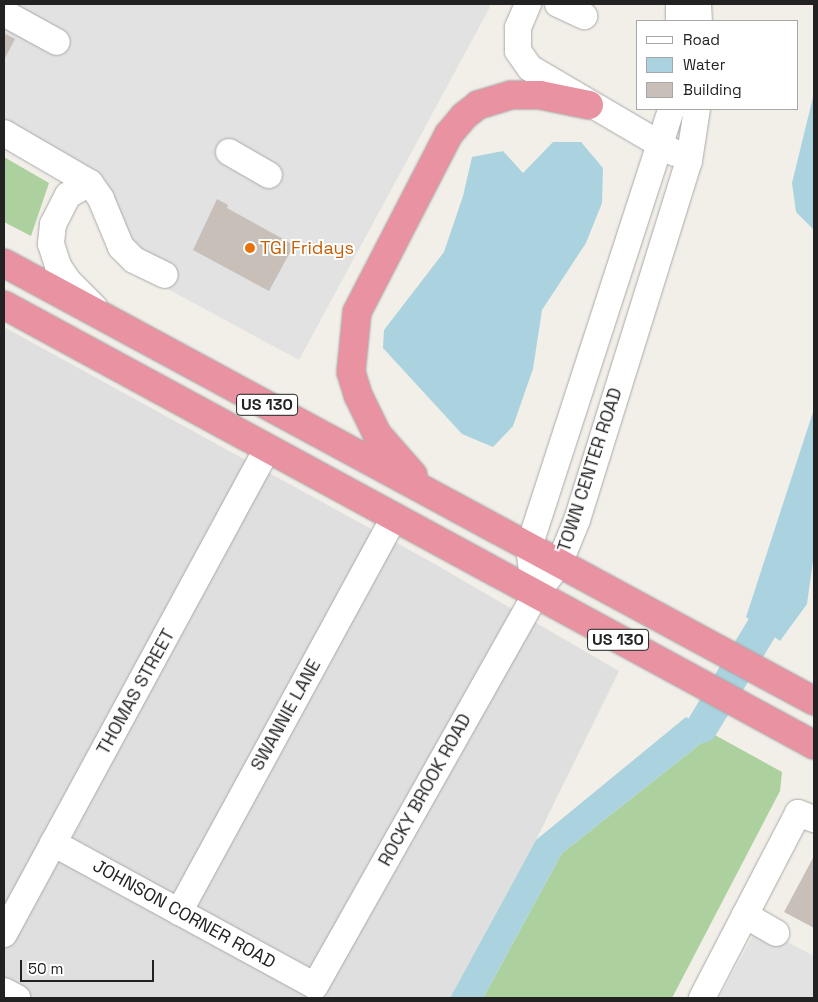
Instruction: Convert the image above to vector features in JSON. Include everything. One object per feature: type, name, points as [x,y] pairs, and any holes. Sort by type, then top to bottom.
[{"type":"highway","points":[[439,498],[399,463],[377,434],[358,395],[351,372],[357,312],[450,134],[464,116],[478,105],[511,95],[540,95],[589,105]]},
{"type":"highway","name":"US 130","points":[[4,263],[814,701]]},
{"type":"highway","name":"US 130","points":[[4,306],[814,745]]},
{"type":"street","points":[[528,4],[518,28],[518,51],[530,68],[589,105],[688,160]]},
{"type":"street","points":[[558,4],[584,16]]},
{"type":"street","points":[[679,4],[679,20]]},
{"type":"street","points":[[698,4],[699,20]]},
{"type":"street","points":[[4,12],[57,42]]},
{"type":"street","name":"TOWN CENTER ROAD","points":[[535,595],[529,548],[661,145],[671,110]]},
{"type":"street","name":"TOWN CENTER ROAD","points":[[535,595],[559,564],[577,520],[688,160],[697,110]]},
{"type":"street","points":[[4,132],[90,183],[101,199],[121,247],[134,260],[165,275]]},
{"type":"street","points":[[229,152],[269,175]]},
{"type":"street","points":[[90,183],[68,194],[53,224],[51,244],[58,266],[68,282],[104,317]]},
{"type":"street","name":"THOMAS STREET","points":[[4,934],[267,449]]},
{"type":"street","name":"SWANNIE LANE","points":[[179,912],[394,518]]},
{"type":"street","name":"ROCKY BROOK ROAD","points":[[315,986],[535,595]]},
{"type":"street","points":[[702,998],[798,813],[814,819]]},
{"type":"street","name":"JOHNSON CORNER ROAD","points":[[53,843],[315,986]]},
{"type":"street","points":[[745,915],[776,932]]},
{"type":"street","points":[[4,991],[16,998]]},
{"type":"shaded area","points":[[4,4],[490,4],[490,7],[299,360],[129,268],[106,246],[89,199],[4,145]]},
{"type":"shaded area","points":[[4,327],[433,563],[619,671],[536,840],[450,998],[4,998]]},
{"type":"shaded area","points":[[758,926],[814,956],[814,998],[719,998]]},
{"type":"green space","points":[[4,157],[49,183],[31,236],[4,222]]},
{"type":"green space","points":[[713,734],[782,772],[780,791],[672,998],[483,998],[562,853]]},
{"type":"water","points":[[814,93],[814,230],[796,212],[792,183]]},
{"type":"water","points":[[553,142],[581,142],[603,168],[602,203],[586,243],[542,310],[533,369],[513,426],[493,447],[462,434],[383,348],[384,330],[444,252],[463,196],[472,157],[503,151],[523,173]]},
{"type":"water","points":[[814,409],[814,554],[807,604],[780,641],[746,617]]},
{"type":"water","points":[[686,717],[713,734],[562,853],[483,998],[450,998],[536,840]]},
{"type":"building","points":[[4,33],[15,39],[4,60]]},
{"type":"building","points":[[217,199],[228,205],[227,208],[294,245],[269,291],[193,250]]},
{"type":"building","points":[[814,856],[814,928],[784,912]]},
{"type":"waterway","points":[[702,727],[762,628]]},
{"type":"place","name":"TGI Fridays","points":[[250,248]]}]
